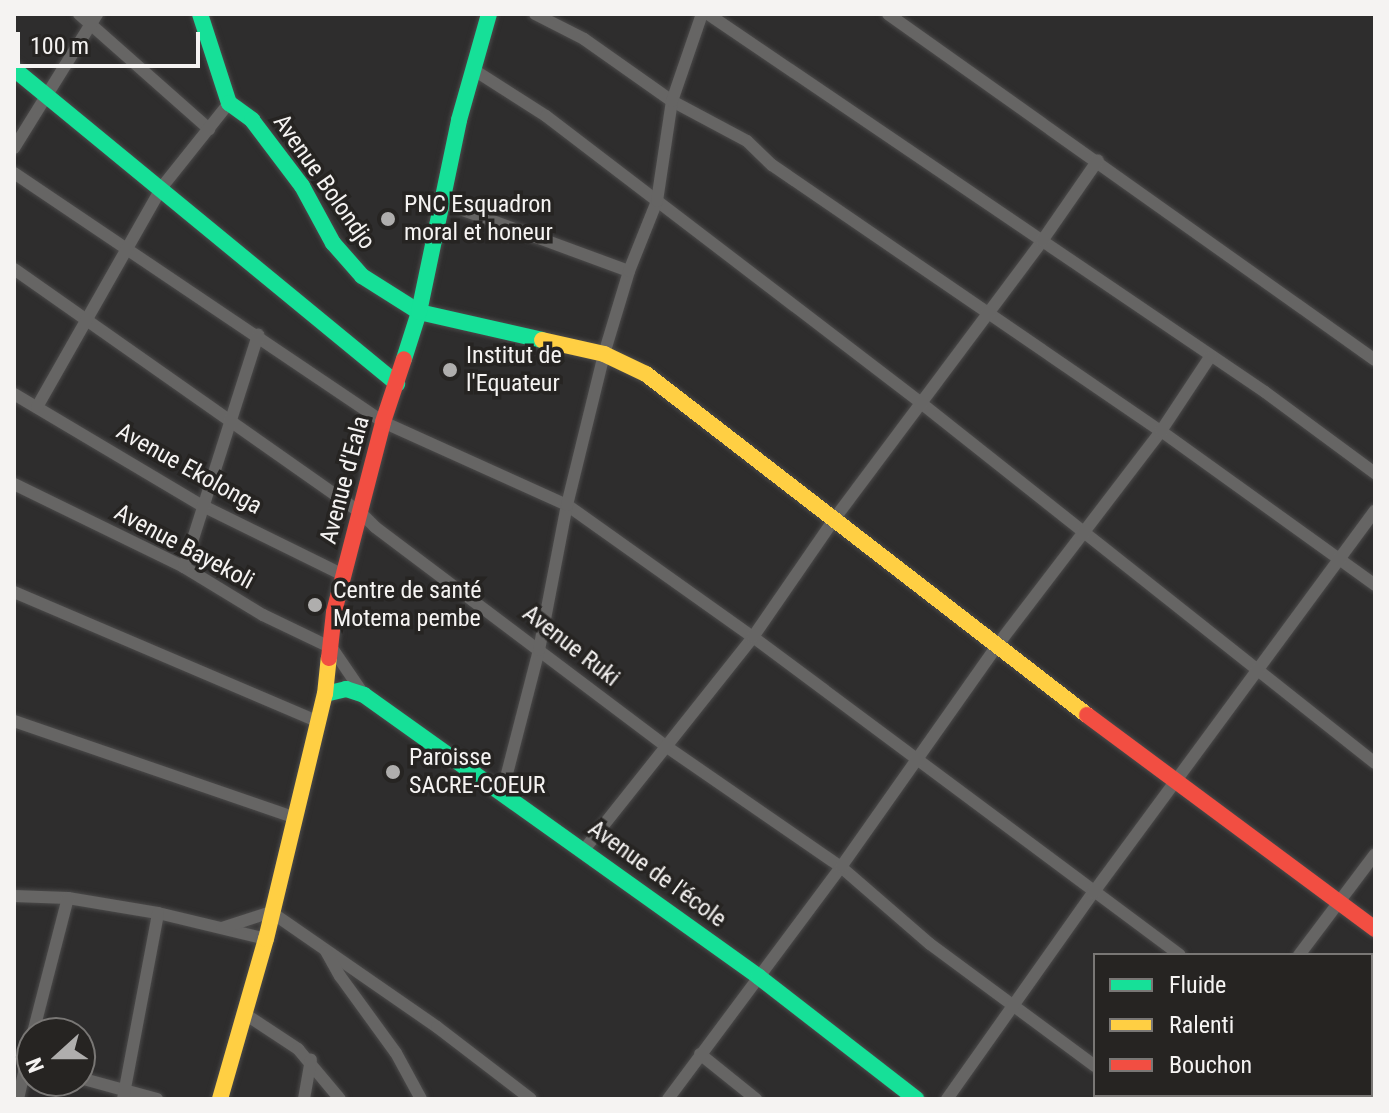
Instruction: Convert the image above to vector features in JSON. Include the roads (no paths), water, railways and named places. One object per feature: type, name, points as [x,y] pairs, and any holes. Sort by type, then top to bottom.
[{"type":"street","points":[[79,14],[94,19],[209,129]]},
{"type":"street","points":[[37,407],[162,187],[229,103],[200,14]]},
{"type":"street","name":"Avenue d'Eala","points":[[220,1099],[266,939],[325,694],[334,612],[383,422],[419,312],[459,120],[489,14]]},
{"type":"street","points":[[535,14],[584,39],[672,101],[747,141],[772,165],[1161,431],[1375,585]]},
{"type":"street","points":[[502,793],[539,650],[567,505],[604,354],[629,271],[657,201],[672,101],[705,14],[1265,392],[1375,473]]},
{"type":"street","points":[[888,14],[1098,160],[1375,360]]},
{"type":"street","points":[[14,148],[49,97],[94,19]]},
{"type":"street","points":[[14,69],[162,187],[397,384]]},
{"type":"street","points":[[474,70],[546,116],[921,403],[1375,763]]},
{"type":"street","name":"Avenue Bolondjo","points":[[229,103],[252,120],[302,186],[333,243],[362,276],[419,312],[604,354],[646,374],[835,518],[996,647],[1375,929]]},
{"type":"street","points":[[583,851],[753,637],[835,518],[1042,241],[1098,160]]},
{"type":"street","points":[[14,173],[383,422],[567,505],[753,637],[1177,953]]},
{"type":"street","points":[[441,202],[629,271]]},
{"type":"street","name":"Avenue Ruki","points":[[14,269],[360,512],[375,527],[667,747],[841,867],[930,944],[1093,1065]]},
{"type":"street","points":[[184,567],[229,418],[258,335]]},
{"type":"street","points":[[668,1099],[841,867],[996,647],[1161,431],[1210,357]]},
{"type":"street","name":"Avenue Ekolonga","points":[[14,394],[203,506],[345,576]]},
{"type":"street","name":"Avenue Bayekoli","points":[[14,484],[184,567],[263,615],[332,648]]},
{"type":"street","points":[[947,1099],[1093,893],[1375,511]]},
{"type":"street","points":[[14,592],[317,721]]},
{"type":"street","points":[[332,648],[364,695]]},
{"type":"street","points":[[325,694],[346,689],[364,695]]},
{"type":"street","name":"Avenue de l'école","points":[[364,695],[759,977],[916,1099]]},
{"type":"street","points":[[14,721],[295,818]]},
{"type":"street","points":[[1300,953],[1375,854]]},
{"type":"street","points":[[14,896],[68,898],[158,913],[266,939]]},
{"type":"street","points":[[38,1017],[68,898]]},
{"type":"street","points":[[222,928],[271,912],[531,1099]]},
{"type":"street","points":[[124,1095],[158,913]]},
{"type":"street","points":[[325,949],[340,976],[396,1053],[421,1099]]},
{"type":"street","points":[[245,1014],[311,1060],[340,1099]]},
{"type":"street","points":[[700,1054],[756,1099]]},
{"type":"street","points":[[304,1099],[311,1060]]},
{"type":"street","points":[[96,1084],[124,1095],[157,1099]]},
{"type":"place","name":"PNC Esquadron moral et honeur","points":[[388,219]]},
{"type":"place","name":"Institut de l'Equateur","points":[[450,370]]},
{"type":"place","name":"Centre de santé Motema pembe","points":[[315,605]]},
{"type":"place","name":"Paroisse SACRE-COEUR","points":[[393,772]]}]
